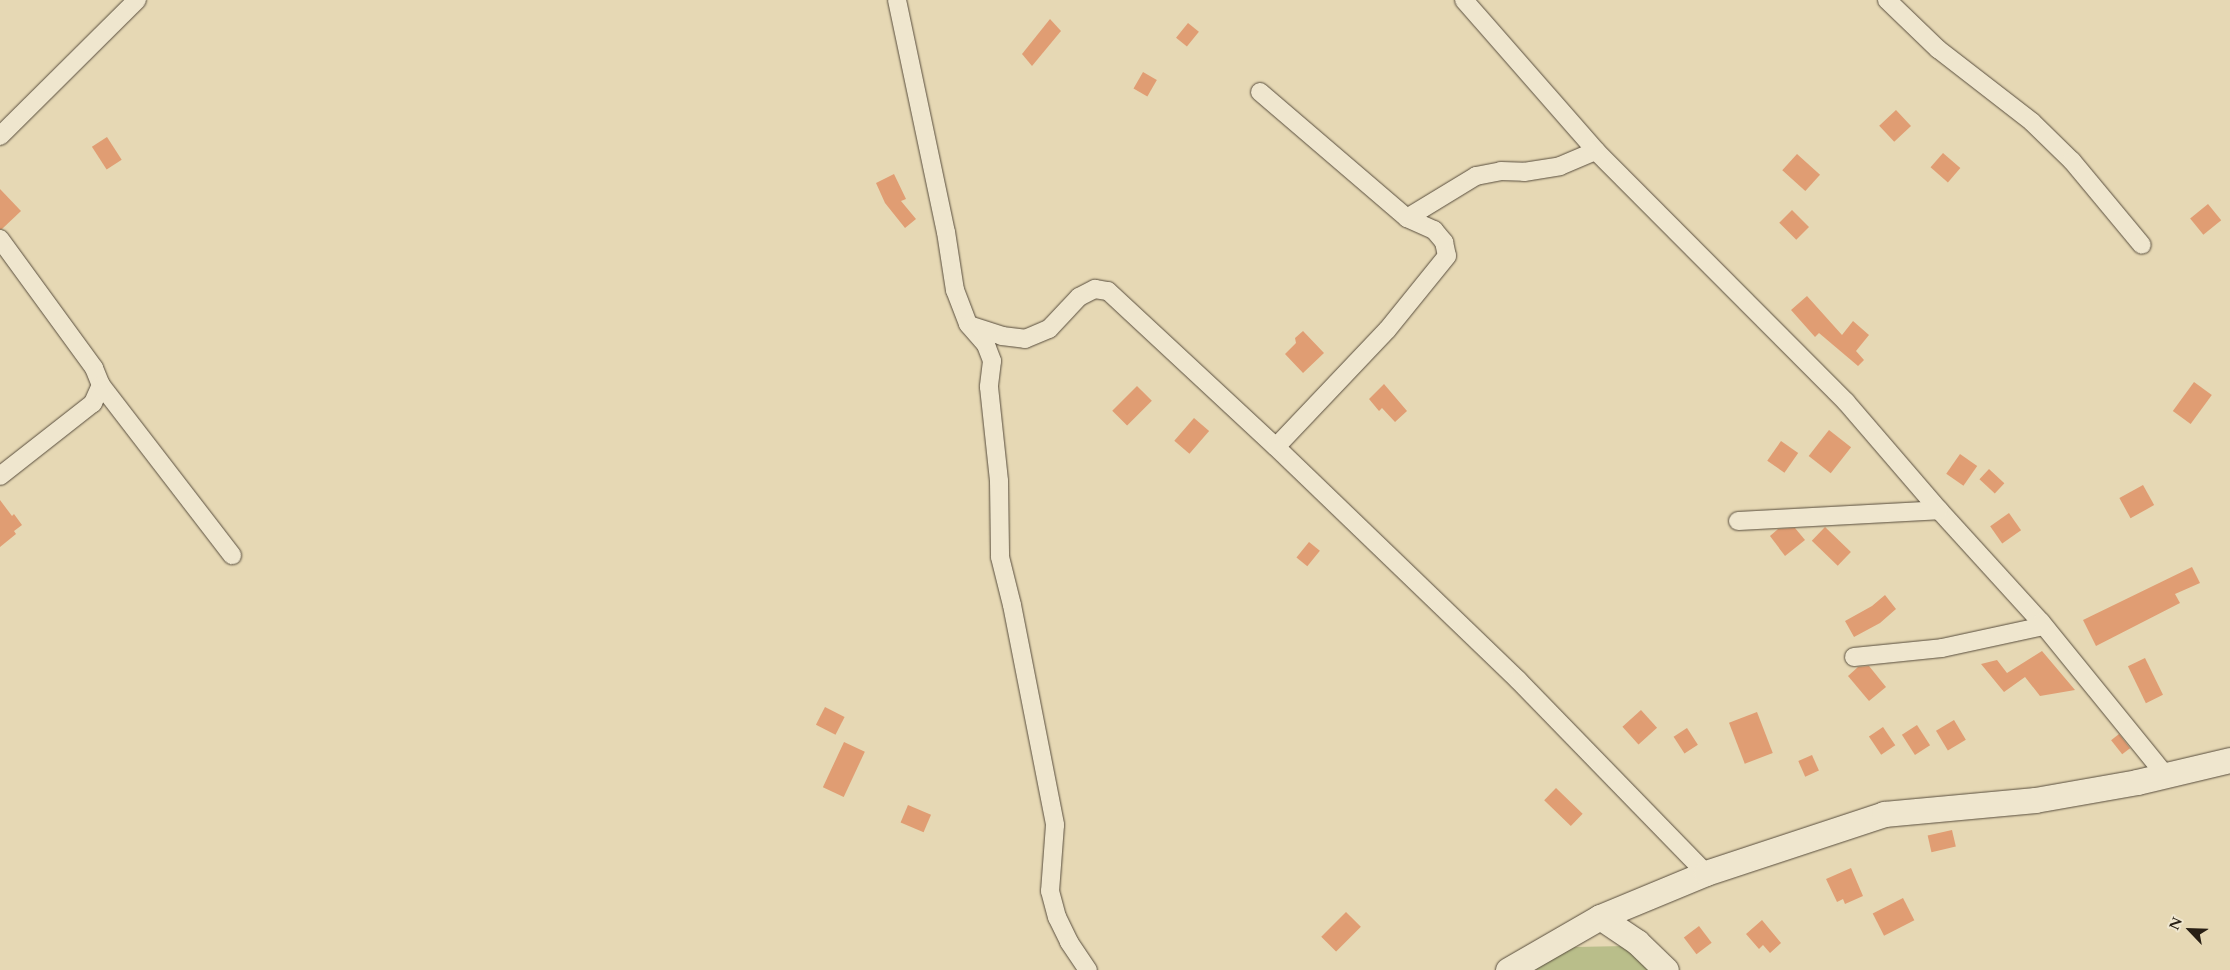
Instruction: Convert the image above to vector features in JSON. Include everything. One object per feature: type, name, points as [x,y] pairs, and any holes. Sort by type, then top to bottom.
[{"type":"main road","points":[[1508,970],[1600,917],[1706,873],[1884,814],[2035,800],[2166,776],[2230,760]]},
{"type":"main road","points":[[1600,917],[1637,942],[1666,970]]},
{"type":"street","points":[[0,136],[137,0]]},
{"type":"street","points":[[897,0],[946,232],[954,290],[968,324],[986,346],[992,360],[989,387],[999,481],[1000,557],[1012,605],[1055,825],[1050,891],[1057,917],[1069,942],[1088,970]]},
{"type":"street","points":[[1464,0],[1596,151],[1846,402],[1938,510],[2044,626],[2166,776]]},
{"type":"street","points":[[1887,0],[1938,49],[2032,122],[2072,161],[2142,245]]},
{"type":"street","points":[[1260,92],[1407,218],[1434,230],[1444,242],[1447,256],[1387,330],[1276,447]]},
{"type":"street","points":[[1407,218],[1476,176],[1501,171],[1524,172],[1560,166],[1596,151]]},
{"type":"street","points":[[0,239],[94,368],[101,385],[232,555]]},
{"type":"street","points":[[968,324],[1002,336],[1025,339],[1049,329],[1079,297],[1095,289],[1108,291],[1276,447],[1518,680],[1706,873]]},
{"type":"street","points":[[0,476],[93,402],[101,385]]},
{"type":"street","points":[[1738,521],[1938,510]]},
{"type":"street","points":[[1854,657],[1942,648],[2044,626]]},
{"type":"green space","points":[[1626,946],[1650,970],[1524,970],[1574,947]]},
{"type":"building","points":[[1050,19],[1061,31],[1032,66],[1022,54]]},
{"type":"building","points":[[1188,23],[1199,32],[1187,47],[1176,38]]},
{"type":"building","points":[[1143,72],[1157,80],[1147,96],[1134,88]]},
{"type":"building","points":[[1896,110],[1911,126],[1894,142],[1879,126]]},
{"type":"building","points":[[107,137],[122,160],[107,169],[92,147]]},
{"type":"building","points":[[1943,153],[1960,168],[1948,182],[1931,167]]},
{"type":"building","points":[[1797,154],[1820,175],[1805,191],[1782,170]]},
{"type":"building","points":[[894,174],[906,199],[901,201],[916,219],[905,228],[885,203],[876,183]]},
{"type":"building","points":[[0,189],[21,211],[2,229],[0,229]]},
{"type":"building","points":[[2208,204],[2221,220],[2203,235],[2190,218]]},
{"type":"building","points":[[1792,210],[1809,227],[1796,240],[1779,223]]},
{"type":"building","points":[[1807,296],[1842,335],[1853,321],[1869,335],[1856,351],[1864,360],[1858,366],[1819,333],[1815,337],[1791,310]]},
{"type":"building","points":[[1303,331],[1324,353],[1303,373],[1285,354],[1296,343],[1295,338]]},
{"type":"building","points":[[2194,382],[2212,395],[2191,424],[2173,411]]},
{"type":"building","points":[[1384,384],[1407,411],[1395,422],[1382,408],[1379,411],[1369,399]]},
{"type":"building","points":[[1137,386],[1152,401],[1127,426],[1112,411]]},
{"type":"building","points":[[1194,418],[1209,431],[1189,454],[1174,441]]},
{"type":"building","points":[[1829,430],[1851,447],[1831,473],[1809,456]]},
{"type":"building","points":[[1781,441],[1798,453],[1784,473],[1767,461]]},
{"type":"building","points":[[1960,454],[1977,466],[1963,486],[1946,474]]},
{"type":"building","points":[[1989,469],[2004,483],[1995,494],[1979,479]]},
{"type":"building","points":[[2143,485],[2154,505],[2131,518],[2119,498]]},
{"type":"building","points":[[0,500],[12,516],[14,514],[22,525],[14,531],[16,534],[0,547]]},
{"type":"building","points":[[2009,513],[2021,530],[2002,543],[1990,526]]},
{"type":"building","points":[[1825,527],[1851,552],[1838,566],[1812,541]]},
{"type":"building","points":[[1795,528],[1805,540],[1785,556],[1770,536],[1778,529]]},
{"type":"building","points":[[1309,542],[1320,551],[1307,566],[1296,558]]},
{"type":"building","points":[[2192,567],[2200,583],[2175,594],[2180,603],[2096,646],[2083,620]]},
{"type":"building","points":[[1885,595],[1896,609],[1880,623],[1854,637],[1845,621],[1872,606]]},
{"type":"building","points":[[2042,651],[2075,690],[2040,696],[2025,677],[2004,692],[1981,664],[1997,660],[2007,673]]},
{"type":"building","points":[[2145,658],[2163,695],[2146,703],[2128,666]]},
{"type":"building","points":[[1869,666],[1886,687],[1869,701],[1848,676],[1858,667]]},
{"type":"building","points":[[825,707],[845,717],[836,735],[816,725]]},
{"type":"building","points":[[1641,710],[1657,728],[1638,745],[1622,727]]},
{"type":"building","points":[[1757,712],[1773,753],[1745,764],[1729,723]]},
{"type":"building","points":[[1954,720],[1966,740],[1948,751],[1936,731]]},
{"type":"building","points":[[1917,725],[1930,745],[1915,755],[1902,735]]},
{"type":"building","points":[[1883,727],[1895,745],[1881,755],[1869,737]]},
{"type":"building","points":[[1687,728],[1698,745],[1684,753],[1674,737]]},
{"type":"building","points":[[2119,734],[2130,748],[2122,754],[2111,740]]},
{"type":"building","points":[[844,742],[865,752],[844,797],[823,787]]},
{"type":"building","points":[[1812,755],[1819,771],[1805,777],[1798,761]]},
{"type":"building","points":[[1556,788],[1583,814],[1571,826],[1544,800]]},
{"type":"building","points":[[908,805],[931,815],[924,832],[901,822]]},
{"type":"building","points":[[1952,830],[1956,847],[1931,852],[1928,836]]},
{"type":"building","points":[[1851,868],[1863,896],[1845,904],[1843,899],[1837,902],[1826,879]]},
{"type":"building","points":[[1903,898],[1914,920],[1884,936],[1873,913]]},
{"type":"building","points":[[1346,912],[1361,927],[1336,952],[1321,937]]},
{"type":"building","points":[[1762,920],[1781,943],[1770,953],[1763,945],[1759,949],[1746,934]]},
{"type":"building","points":[[1699,926],[1712,943],[1696,954],[1684,937]]}]
